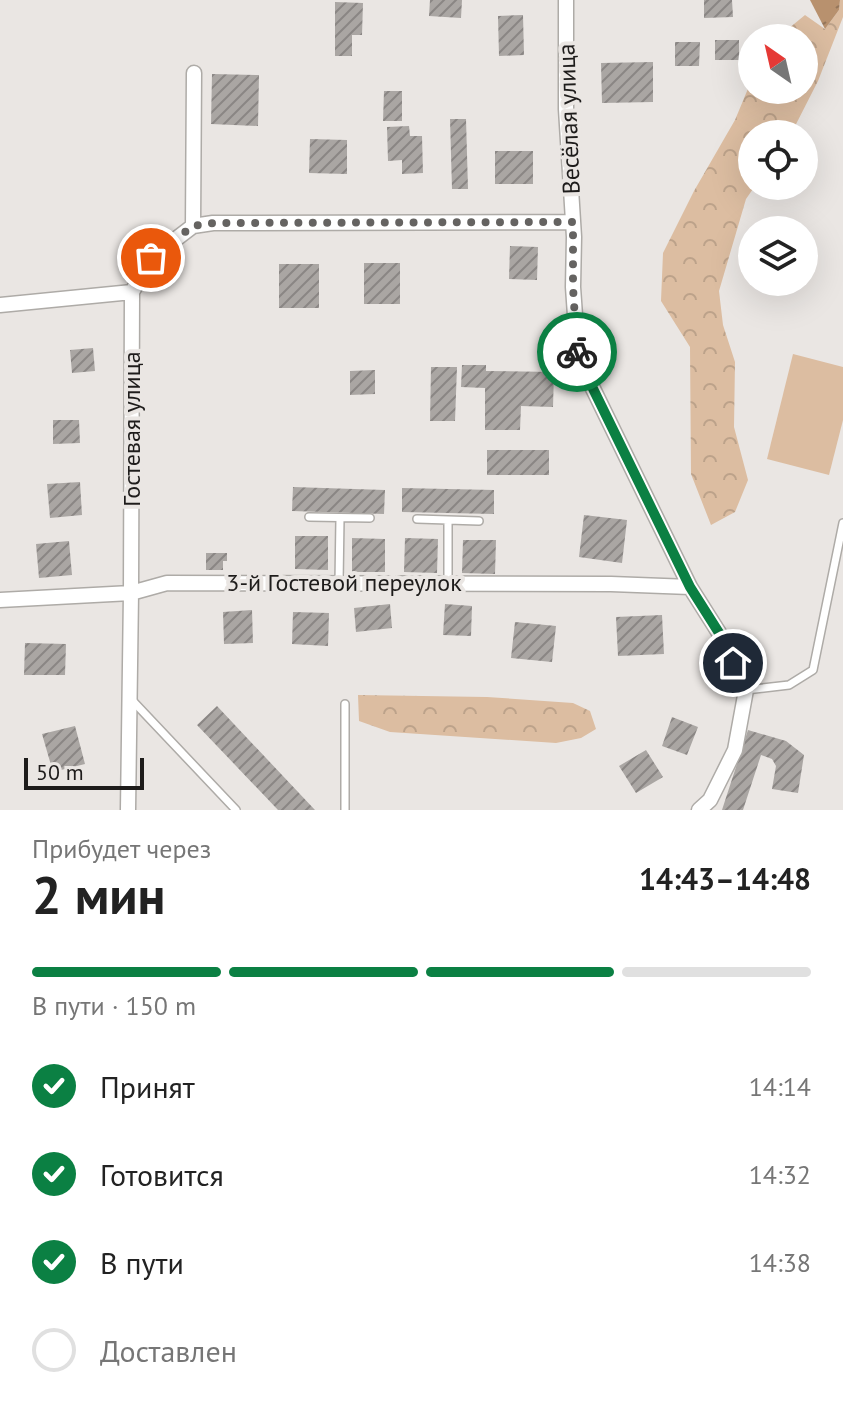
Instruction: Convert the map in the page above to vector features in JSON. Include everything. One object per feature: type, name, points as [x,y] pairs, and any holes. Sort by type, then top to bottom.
[{"type":"street","name":"Весёлая улица","points":[[566,0],[566,109],[578,358],[690,587],[721,636],[746,690]]},
{"type":"street","points":[[194,73],[193,226],[213,223],[573,222]]},
{"type":"street","name":"Гостевая улица","points":[[128,810],[132,292],[151,258],[193,226]]},
{"type":"street","points":[[0,305],[132,292]]},
{"type":"street","name":"3-й Гостевой переулок","points":[[0,600],[131,593],[167,583],[690,587]]},
{"type":"street","points":[[699,810],[710,800],[735,750],[746,690]]},
{"type":"lane","points":[[309,517],[370,518]]},
{"type":"lane","points":[[339,583],[340,518]]},
{"type":"lane","points":[[417,519],[479,521]]},
{"type":"lane","points":[[448,520],[448,583]]},
{"type":"lane","points":[[746,690],[789,685],[813,670],[843,523]]},
{"type":"lane","points":[[130,698],[236,810]]},
{"type":"lane","points":[[345,704],[345,810]]},
{"type":"green space","points":[[840,0],[843,0],[843,17],[818,81],[818,24],[825,29],[839,10]]},
{"type":"green space","points":[[805,15],[818,24],[794,24]]},
{"type":"green space","points":[[742,104],[806,104],[798,120],[738,120],[738,200],[746,200],[741,216],[738,216],[738,226],[719,291],[723,325],[735,362],[734,427],[748,480],[735,512],[711,525],[691,474],[690,347],[661,301],[663,253]]},
{"type":"green space","points":[[793,354],[843,367],[843,420],[829,475],[767,459]]},
{"type":"green space","points":[[358,695],[487,697],[573,703],[590,711],[596,729],[581,738],[556,743],[390,732],[359,721]]},
{"type":"water","points":[[810,0],[840,0],[839,10],[825,29]]},
{"type":"building","points":[[430,0],[462,0],[461,18],[429,16]]},
{"type":"building","points":[[704,0],[732,0],[733,17],[704,18]]},
{"type":"building","points":[[335,2],[363,3],[362,35],[352,35],[352,56],[335,56]]},
{"type":"building","points":[[523,15],[524,55],[499,56],[498,16]]},
{"type":"building","points":[[715,40],[738,40],[738,60],[715,60]]},
{"type":"building","points":[[675,42],[700,42],[699,66],[675,66]]},
{"type":"building","points":[[653,62],[653,102],[602,103],[601,63]]},
{"type":"building","points":[[212,74],[259,75],[258,126],[211,124]]},
{"type":"building","points":[[384,91],[402,91],[402,121],[383,121]]},
{"type":"building","points":[[450,119],[466,119],[468,189],[452,189]]},
{"type":"building","points":[[409,126],[410,136],[422,136],[423,173],[402,174],[402,160],[388,161],[387,127]]},
{"type":"building","points":[[310,139],[347,140],[347,174],[309,173]]},
{"type":"building","points":[[495,151],[533,151],[533,184],[495,184]]},
{"type":"building","points":[[510,246],[538,247],[537,280],[509,279]]},
{"type":"building","points":[[364,263],[400,263],[400,304],[364,304]]},
{"type":"building","points":[[279,264],[319,264],[319,308],[279,308]]},
{"type":"building","points":[[93,348],[95,371],[72,373],[70,350]]},
{"type":"building","points":[[462,365],[486,365],[486,371],[554,372],[553,407],[521,406],[520,430],[485,430],[485,388],[461,387]]},
{"type":"building","points":[[431,367],[457,367],[455,421],[430,421]]},
{"type":"building","points":[[375,370],[375,394],[350,395],[350,371]]},
{"type":"building","points":[[53,420],[79,420],[80,443],[53,444]]},
{"type":"building","points":[[487,450],[549,450],[549,475],[487,475]]},
{"type":"building","points":[[80,482],[82,515],[50,518],[47,484]]},
{"type":"building","points":[[293,487],[385,490],[384,514],[292,511]]},
{"type":"building","points":[[402,488],[494,490],[494,514],[402,512]]},
{"type":"building","points":[[584,515],[627,520],[622,563],[579,557]]},
{"type":"building","points":[[295,536],[328,536],[328,570],[295,569]]},
{"type":"building","points":[[352,538],[385,539],[385,572],[352,572]]},
{"type":"building","points":[[405,538],[438,539],[437,573],[404,572]]},
{"type":"building","points":[[463,540],[496,540],[495,574],[462,573]]},
{"type":"building","points":[[69,541],[72,575],[39,578],[36,544]]},
{"type":"building","points":[[206,553],[227,553],[223,570],[206,570]]},
{"type":"building","points":[[390,604],[392,628],[356,632],[354,608]]},
{"type":"building","points":[[445,604],[472,606],[471,636],[443,635]]},
{"type":"building","points":[[252,610],[253,643],[224,644],[223,612]]},
{"type":"building","points":[[293,612],[329,613],[328,646],[292,644]]},
{"type":"building","points":[[662,615],[664,654],[618,656],[616,617]]},
{"type":"building","points":[[515,622],[556,626],[552,662],[511,658]]},
{"type":"building","points":[[25,643],[66,644],[65,675],[24,675]]},
{"type":"building","points":[[217,706],[315,810],[278,810],[197,725]]},
{"type":"building","points":[[672,717],[698,727],[687,755],[662,746]]},
{"type":"building","points":[[75,726],[85,764],[53,772],[42,734]]},
{"type":"building","points":[[748,730],[786,741],[804,755],[798,793],[772,789],[776,766],[772,759],[761,755],[743,810],[722,810]]},
{"type":"building","points":[[646,750],[663,777],[636,793],[619,766]]},
{"type":"way so far","points":[[151,258],[193,226],[213,223],[573,222],[577,352]]},
{"type":"route","points":[[577,352],[690,587],[721,636],[733,663]]}]
